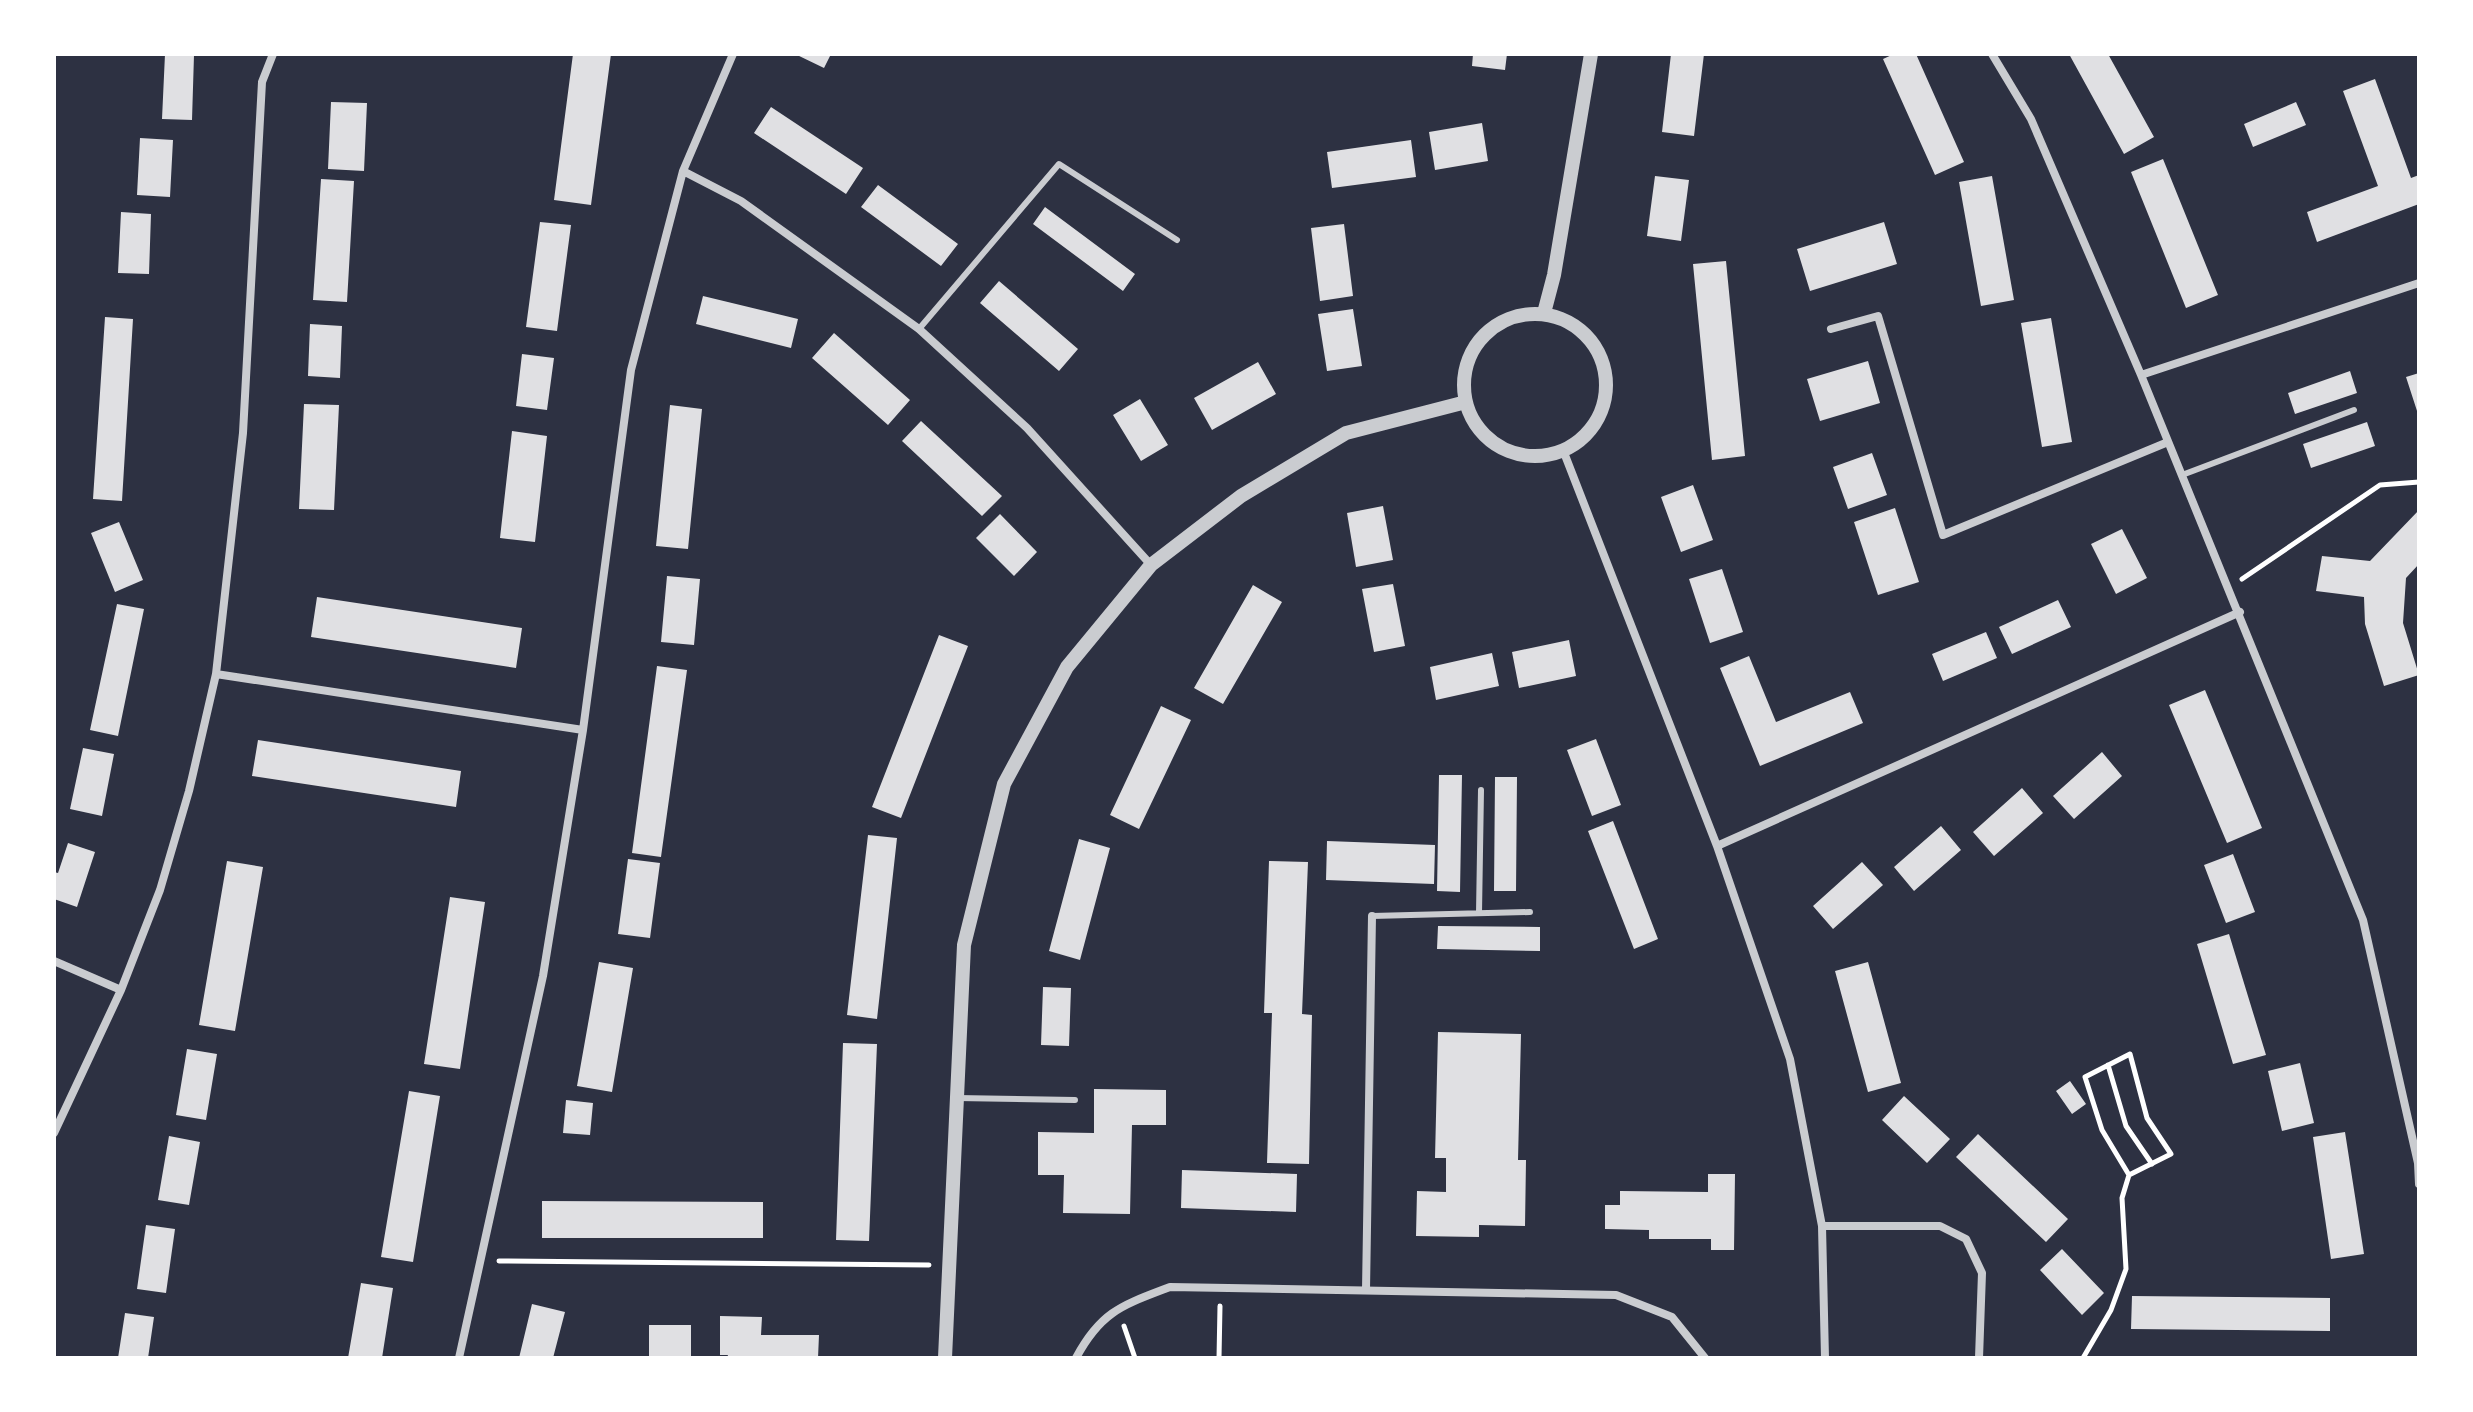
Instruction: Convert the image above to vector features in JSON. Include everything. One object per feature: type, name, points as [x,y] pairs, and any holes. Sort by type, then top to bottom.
[{"type":"street","points":[[54,1133],[121,990],[160,890],[189,791],[216,674],[243,433],[262,82],[273,54]]},
{"type":"street","points":[[459,1358],[543,976],[583,730],[631,370],[683,171],[733,54]]},
{"type":"street","points":[[1544,313],[1554,275],[1591,54]]},
{"type":"street","points":[[1992,54],[2031,119],[2141,375],[2363,920],[2418,1163],[2419,1184]]},
{"type":"street","points":[[683,171],[741,201],[919,329],[1027,428],[1151,565]]},
{"type":"street","points":[[2141,375],[2419,283]]},
{"type":"street","points":[[1544,313],[1568,321],[1589,337],[1602,358],[1606,373],[1606,398],[1599,419],[1583,438],[1545,456],[1524,456],[1490,441],[1473,422],[1466,402],[1463,377],[1470,355],[1484,334],[1498,323],[1521,314],[1544,313]]},
{"type":"street","points":[[1831,329],[1878,316],[1943,535],[2168,442]]},
{"type":"street","points":[[945,1358],[964,945],[1004,784],[1067,667],[1151,565],[1241,496],[1346,433],[1466,402]]},
{"type":"street","points":[[1563,450],[1717,846],[1790,1059],[1822,1226],[1825,1358]]},
{"type":"street","points":[[1717,846],[2240,612]]},
{"type":"street","points":[[216,674],[583,730]]},
{"type":"street","points":[[1366,1290],[1372,916]]},
{"type":"street","points":[[54,961],[121,990]]},
{"type":"street","points":[[1822,1226],[1940,1226],[1966,1239],[1982,1273],[1979,1358]]},
{"type":"street","points":[[1076,1358],[1088,1335],[1118,1306],[1170,1287],[1616,1295],[1672,1317],[1705,1358]]},
{"type":"lane","points":[[919,329],[1059,164],[1177,240]]},
{"type":"lane","points":[[2182,475],[2354,410]]},
{"type":"lane","points":[[1479,913],[1481,790]]},
{"type":"lane","points":[[1372,916],[1530,912]]},
{"type":"lane","points":[[957,1098],[1075,1100]]},
{"type":"path","points":[[2228,588],[2380,485],[2419,482]]},
{"type":"path","points":[[2083,1358],[2111,1310],[2126,1269],[2122,1198],[2129,1175],[2171,1154],[2147,1118],[2130,1054],[2085,1077],[2102,1130],[2129,1175]]},
{"type":"path","points":[[2108,1065],[2126,1126],[2152,1164]]},
{"type":"path","points":[[482,1261],[949,1265]]},
{"type":"path","points":[[1219,1358],[1221,1289]]},
{"type":"path","points":[[1118,1306],[1135,1358]]},
{"type":"building","points":[[165,54],[194,55],[192,120],[162,119]]},
{"type":"building","points":[[573,54],[611,54],[591,205],[554,200]]},
{"type":"building","points":[[795,54],[831,54],[824,68]]},
{"type":"building","points":[[1473,54],[1507,54],[1505,70],[1472,66]]},
{"type":"building","points":[[1671,54],[1704,54],[1694,136],[1662,132]]},
{"type":"building","points":[[1894,54],[1916,54],[1964,162],[1935,175],[1883,59]]},
{"type":"building","points":[[2069,54],[2108,54],[2154,137],[2124,154]]},
{"type":"building","points":[[2375,79],[2411,178],[2419,175],[2419,204],[2317,242],[2307,212],[2378,186],[2343,91]]},
{"type":"building","points":[[331,102],[367,103],[364,171],[328,169]]},
{"type":"building","points":[[2296,102],[2306,125],[2253,147],[2244,124]]},
{"type":"building","points":[[771,107],[863,168],[846,194],[754,133]]},
{"type":"building","points":[[1482,123],[1488,161],[1435,170],[1429,132]]},
{"type":"building","points":[[140,138],[173,140],[170,197],[137,195]]},
{"type":"building","points":[[1411,140],[1416,177],[1332,188],[1327,152]]},
{"type":"building","points":[[2163,159],[2218,295],[2186,308],[2131,172]]},
{"type":"building","points":[[1655,176],[1689,180],[1681,241],[1647,236]]},
{"type":"building","points":[[1992,176],[2014,300],[1981,306],[1959,182]]},
{"type":"building","points":[[321,179],[354,181],[347,302],[313,300]]},
{"type":"building","points":[[878,185],[958,244],[941,266],[861,207]]},
{"type":"building","points":[[1045,207],[1135,274],[1123,291],[1033,224]]},
{"type":"building","points":[[121,212],[151,214],[149,274],[118,273]]},
{"type":"building","points":[[540,222],[571,225],[557,331],[526,327]]},
{"type":"building","points":[[1884,222],[1897,264],[1810,291],[1797,249]]},
{"type":"building","points":[[1344,224],[1353,296],[1320,301],[1311,228]]},
{"type":"building","points":[[1726,261],[1745,456],[1712,460],[1693,264]]},
{"type":"building","points":[[999,281],[1078,349],[1059,371],[980,303]]},
{"type":"building","points":[[703,296],[798,319],[791,348],[696,324]]},
{"type":"building","points":[[1353,309],[1362,366],[1327,371],[1318,314]]},
{"type":"building","points":[[105,317],[133,319],[122,501],[93,499]]},
{"type":"building","points":[[2051,318],[2072,442],[2042,447],[2021,323]]},
{"type":"building","points":[[310,324],[342,326],[340,378],[308,376]]},
{"type":"building","points":[[834,333],[910,400],[888,425],[812,358]]},
{"type":"building","points":[[522,354],[554,358],[547,410],[516,406]]},
{"type":"building","points":[[1868,361],[1880,403],[1820,421],[1807,379]]},
{"type":"building","points":[[1258,362],[1276,394],[1212,430],[1194,398]]},
{"type":"building","points":[[2350,371],[2357,393],[2295,414],[2288,393]]},
{"type":"building","points":[[2419,373],[2419,414],[2418,414],[2406,377]]},
{"type":"building","points":[[1140,399],[1168,445],[1141,461],[1113,415]]},
{"type":"building","points":[[304,404],[339,405],[334,510],[299,509]]},
{"type":"building","points":[[670,405],[702,409],[688,549],[656,546]]},
{"type":"building","points":[[921,421],[1002,496],[982,516],[902,441]]},
{"type":"building","points":[[2367,422],[2375,446],[2311,468],[2303,444]]},
{"type":"building","points":[[512,431],[547,436],[535,542],[500,538]]},
{"type":"building","points":[[1872,453],[1887,495],[1848,509],[1833,467]]},
{"type":"building","points":[[1693,485],[1713,540],[1681,552],[1661,497]]},
{"type":"building","points":[[1383,506],[1393,560],[1356,567],[1347,513]]},
{"type":"building","points":[[1895,508],[1919,582],[1878,595],[1854,522]]},
{"type":"building","points":[[2419,510],[2419,564],[2406,578],[2403,623],[2419,675],[2384,686],[2365,624],[2364,597],[2316,591],[2322,556],[2370,561]]},
{"type":"building","points":[[1000,514],[1037,552],[1014,576],[976,538]]},
{"type":"building","points":[[119,522],[143,580],[115,592],[91,533]]},
{"type":"building","points":[[2122,529],[2147,578],[2116,594],[2091,544]]},
{"type":"building","points":[[1722,569],[1743,632],[1710,643],[1689,579]]},
{"type":"building","points":[[667,576],[700,579],[694,645],[661,642]]},
{"type":"building","points":[[1393,584],[1405,646],[1374,652],[1362,589]]},
{"type":"building","points":[[1253,585],[1282,602],[1223,704],[1194,688]]},
{"type":"building","points":[[317,597],[522,628],[516,668],[311,637]]},
{"type":"building","points":[[2058,600],[2071,627],[2012,654],[1999,627]]},
{"type":"building","points":[[117,604],[144,609],[118,736],[90,730]]},
{"type":"building","points":[[1986,632],[1997,658],[1943,681],[1932,654]]},
{"type":"building","points":[[939,635],[968,646],[901,818],[872,807]]},
{"type":"building","points":[[1569,640],[1576,676],[1519,688],[1512,652]]},
{"type":"building","points":[[1492,653],[1499,686],[1436,700],[1430,667]]},
{"type":"building","points":[[1749,656],[1776,722],[1850,692],[1863,723],[1760,766],[1720,668]]},
{"type":"building","points":[[657,666],[687,670],[661,857],[632,853]]},
{"type":"building","points":[[2205,690],[2262,828],[2227,843],[2169,705]]},
{"type":"building","points":[[1161,706],[1191,720],[1139,829],[1110,815]]},
{"type":"building","points":[[1596,739],[1621,805],[1592,816],[1567,750]]},
{"type":"building","points":[[258,740],[461,771],[456,807],[252,776]]},
{"type":"building","points":[[83,748],[114,754],[102,816],[70,809]]},
{"type":"building","points":[[2102,752],[2122,776],[2074,819],[2053,796]]},
{"type":"building","points":[[1439,775],[1462,775],[1460,892],[1437,891]]},
{"type":"building","points":[[1495,777],[1517,777],[1516,891],[1494,891]]},
{"type":"building","points":[[2022,788],[2043,813],[1994,856],[1973,832]]},
{"type":"building","points":[[1613,821],[1658,939],[1634,949],[1588,831]]},
{"type":"building","points":[[1941,826],[1961,850],[1914,891],[1894,867]]},
{"type":"building","points":[[868,835],[897,838],[877,1019],[847,1015]]},
{"type":"building","points":[[1079,839],[1110,848],[1080,960],[1049,951]]},
{"type":"building","points":[[1327,841],[1435,845],[1434,884],[1326,880]]},
{"type":"building","points":[[68,843],[95,852],[77,907],[54,899],[54,872],[58,873]]},
{"type":"building","points":[[2233,854],[2255,912],[2226,923],[2204,865]]},
{"type":"building","points":[[628,859],[660,863],[650,938],[618,934]]},
{"type":"building","points":[[227,861],[263,867],[235,1031],[199,1025]]},
{"type":"building","points":[[1269,861],[1308,862],[1302,1014],[1312,1015],[1309,1164],[1267,1163],[1272,1013],[1264,1013]]},
{"type":"building","points":[[1862,862],[1883,885],[1833,929],[1813,906]]},
{"type":"building","points":[[450,897],[485,902],[460,1069],[424,1064]]},
{"type":"building","points":[[1438,926],[1540,927],[1540,951],[1437,949]]},
{"type":"building","points":[[2229,934],[2266,1055],[2233,1064],[2197,944]]},
{"type":"building","points":[[599,962],[633,968],[612,1092],[577,1086]]},
{"type":"building","points":[[1868,962],[1901,1083],[1868,1092],[1835,971]]},
{"type":"building","points":[[1043,987],[1071,988],[1069,1046],[1041,1045]]},
{"type":"building","points":[[1438,1032],[1521,1034],[1518,1160],[1526,1160],[1525,1226],[1479,1225],[1479,1237],[1416,1236],[1417,1191],[1446,1192],[1446,1158],[1435,1158]]},
{"type":"building","points":[[843,1043],[877,1044],[869,1241],[836,1240]]},
{"type":"building","points":[[187,1049],[217,1054],[206,1120],[176,1115]]},
{"type":"building","points":[[2300,1063],[2314,1123],[2282,1131],[2268,1071]]},
{"type":"building","points":[[2070,1081],[2086,1104],[2072,1114],[2056,1091]]},
{"type":"building","points":[[1094,1089],[1166,1090],[1166,1125],[1132,1125],[1130,1214],[1063,1213],[1064,1175],[1038,1175],[1038,1132],[1094,1133]]},
{"type":"building","points":[[409,1091],[440,1096],[413,1262],[381,1257]]},
{"type":"building","points":[[1904,1096],[1950,1139],[1927,1163],[1882,1120]]},
{"type":"building","points":[[566,1100],[593,1103],[590,1135],[563,1133]]},
{"type":"building","points":[[2345,1132],[2364,1254],[2331,1259],[2313,1137]]},
{"type":"building","points":[[1978,1134],[2068,1219],[2046,1242],[1956,1157]]},
{"type":"building","points":[[169,1136],[200,1142],[189,1205],[158,1200]]},
{"type":"building","points":[[1182,1170],[1297,1174],[1296,1212],[1181,1208]]},
{"type":"building","points":[[1708,1174],[1735,1174],[1734,1250],[1711,1250],[1711,1239],[1649,1239],[1649,1230],[1605,1229],[1605,1205],[1620,1205],[1620,1191],[1708,1192]]},
{"type":"building","points":[[542,1201],[763,1202],[763,1238],[542,1238]]},
{"type":"building","points":[[146,1225],[175,1229],[166,1293],[137,1289]]},
{"type":"building","points":[[2062,1249],[2104,1293],[2082,1315],[2040,1270]]},
{"type":"building","points":[[361,1283],[393,1288],[382,1358],[348,1358]]},
{"type":"building","points":[[2132,1296],[2330,1298],[2330,1331],[2131,1329]]},
{"type":"building","points":[[532,1304],[565,1312],[553,1358],[519,1358]]},
{"type":"building","points":[[125,1313],[154,1317],[148,1358],[118,1358]]},
{"type":"building","points":[[720,1316],[762,1317],[761,1335],[819,1335],[818,1358],[727,1358],[728,1355],[720,1355]]},
{"type":"building","points":[[649,1325],[691,1325],[691,1358],[649,1358]]}]
